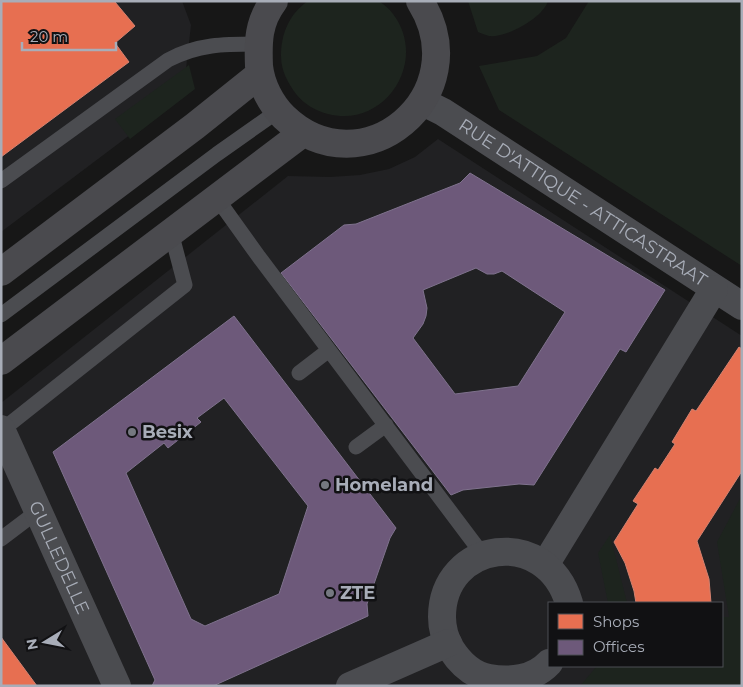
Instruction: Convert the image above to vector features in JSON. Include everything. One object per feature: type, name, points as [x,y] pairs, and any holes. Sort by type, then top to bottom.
[{"type":"main road","points":[[261,16],[260,74],[267,94],[278,111],[290,123],[322,140],[340,143],[359,142],[378,138],[395,129],[410,117],[422,102],[430,87],[435,70],[437,52],[435,33],[428,14],[420,1]]},
{"type":"main road","points":[[1,272],[195,126],[260,74]]},
{"type":"main road","points":[[1,361],[304,132]]},
{"type":"street","name":"RUE D'ATTIQUE - ATTICASTRAAT","points":[[422,102],[443,112],[742,306]]},
{"type":"street","points":[[545,565],[714,289]]},
{"type":"street","name":"GULLEDELLE","points":[[2,430],[117,686]]},
{"type":"street","points":[[548,664],[535,673],[522,678],[505,680],[487,678],[470,670],[457,658],[448,643],[442,625],[442,606],[448,588],[470,562],[483,556],[509,552],[522,553],[545,565],[556,575],[564,588],[569,602]]},
{"type":"street","points":[[350,686],[448,643]]},
{"type":"lane","points":[[1,181],[168,60],[184,51],[216,44],[261,16]]},
{"type":"lane","points":[[1,315],[217,154],[278,111]]},
{"type":"lane","points":[[216,197],[483,556]]},
{"type":"lane","points":[[2,430],[185,286],[171,232]]},
{"type":"lane","points":[[299,373],[329,350]]},
{"type":"lane","points":[[356,447],[386,425]]},
{"type":"lane","points":[[1,539],[38,511]]},
{"type":"shaded area","points":[[1,1],[182,1],[191,25],[183,95],[1,232]]},
{"type":"shaded area","points":[[308,1],[379,1],[392,12],[403,32],[406,52],[403,70],[395,87],[383,101],[367,111],[349,116],[319,111],[306,104],[296,94],[284,72],[281,61],[281,48],[287,25],[291,18]]},
{"type":"shaded area","points":[[468,1],[548,1],[539,14],[523,26],[505,34],[489,36],[478,32]]},
{"type":"shaded area","points":[[589,1],[742,1],[742,266],[499,110],[479,66],[537,56],[566,38]]},
{"type":"shaded area","points":[[189,65],[195,89],[130,139],[115,119]]},
{"type":"shaded area","points":[[438,139],[742,336],[742,686],[1,686],[1,403],[288,176],[330,177],[360,175],[389,169],[415,157]]},
{"type":"shaded area","points":[[742,495],[742,686],[580,686],[596,667],[723,667],[723,617],[729,617],[717,542]]},
{"type":"shaded area","points":[[610,535],[627,602],[608,602],[598,553]]},
{"type":"building: Shops","points":[[1,1],[117,1],[115,2],[135,26],[115,43],[129,62],[1,157]]},
{"type":"building: Shops","points":[[739,347],[742,349],[742,471],[697,541],[709,579],[711,602],[636,602],[625,563],[614,542],[638,504],[633,501],[655,468],[658,470],[675,444],[672,442],[692,409],[696,411]]},
{"type":"building: Shops","points":[[1,637],[37,686],[1,686]]},
{"type":"building: Offices","points":[[470,173],[665,290],[626,352],[620,349],[534,485],[519,484],[463,490],[451,495],[281,273],[344,225],[356,224],[460,183]],"holes":[[[476,268],[487,274],[502,271],[565,312],[518,386],[455,394],[413,338],[426,316],[427,308],[423,290]]]},
{"type":"building: Offices","points":[[234,316],[396,528],[390,538],[367,604],[368,616],[213,686],[152,686],[155,680],[53,452]],"holes":[[[224,398],[308,506],[279,594],[205,626],[191,619],[126,473],[164,443],[168,448],[201,422],[197,418]]]},
{"type":"place","name":"Besix","points":[[132,432]]},
{"type":"place","name":"Homeland","points":[[325,485]]},
{"type":"place","name":"ZTE","points":[[330,593]]}]
